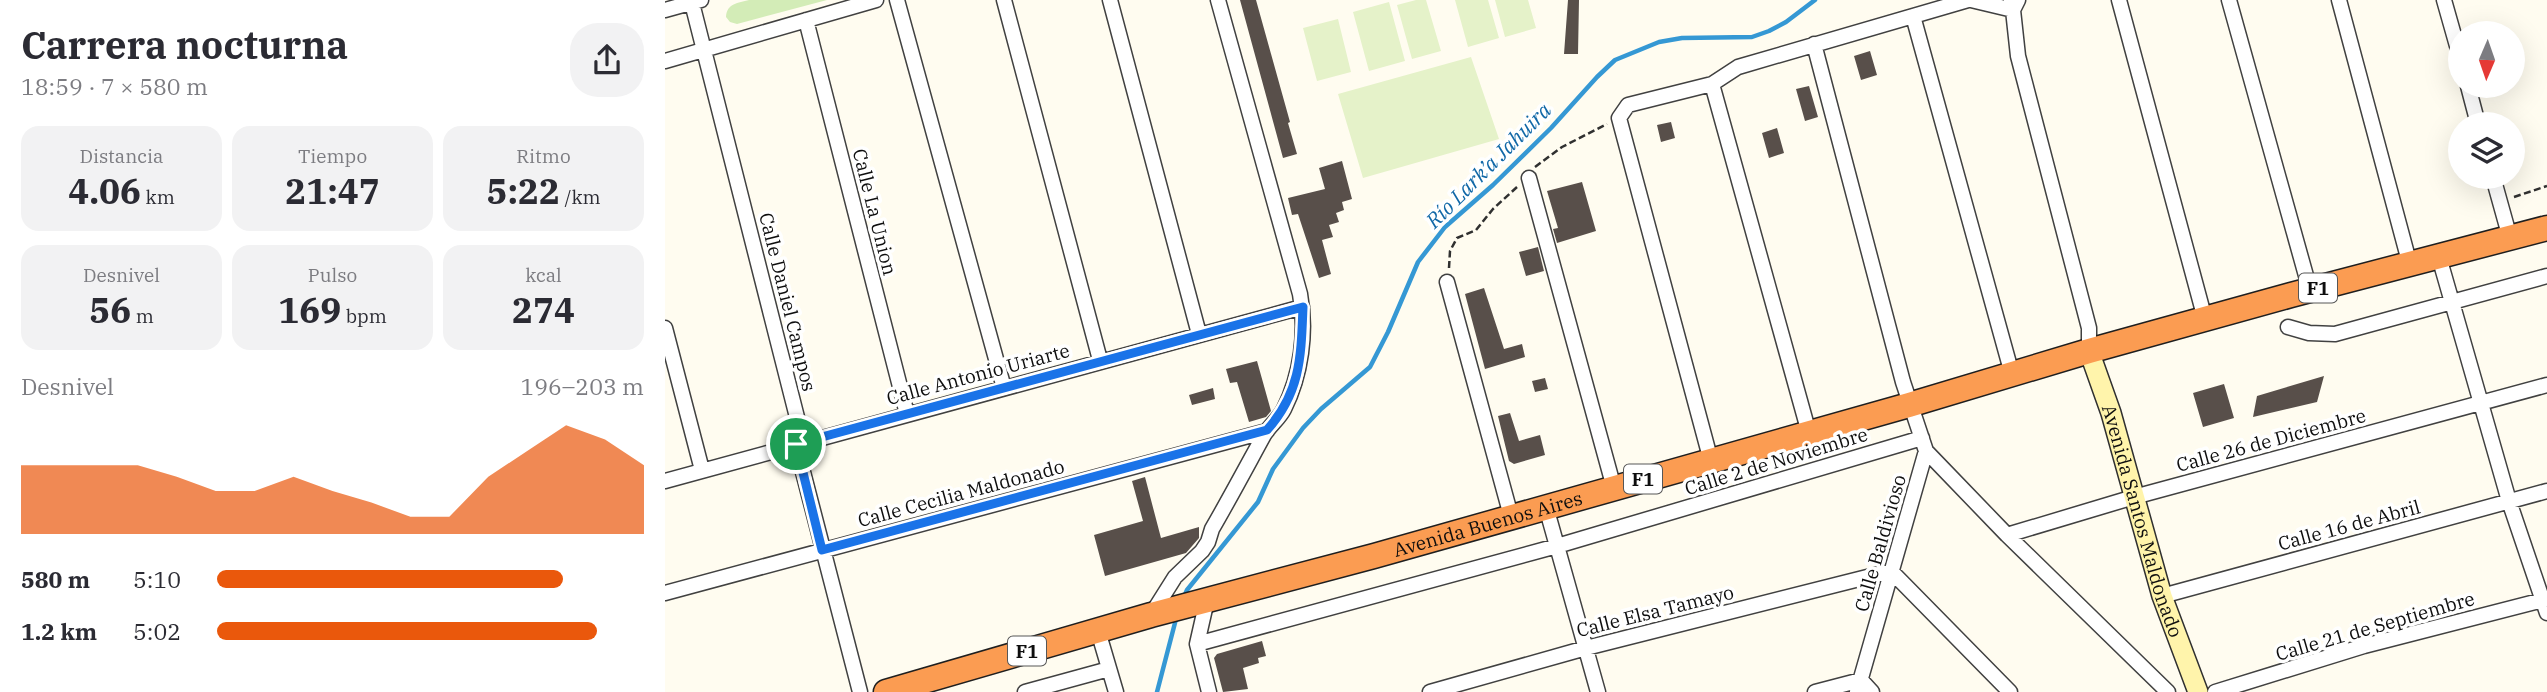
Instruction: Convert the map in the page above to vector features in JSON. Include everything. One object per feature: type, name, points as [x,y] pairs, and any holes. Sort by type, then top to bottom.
[{"type":"highway","name":"F1","points":[[2089,351],[2547,228]]},
{"type":"highway","name":"Avenida Buenos Aires","points":[[897,691],[1202,601],[1711,461],[2089,351]]},
{"type":"street","points":[[665,61],[876,0]]},
{"type":"street","points":[[897,0],[1004,388]]},
{"type":"street","points":[[1004,0],[1100,360]]},
{"type":"street","points":[[1110,0],[1199,334]]},
{"type":"street","points":[[1160,613],[1174,577],[1208,542],[1212,529],[1267,430],[1283,412],[1294,386],[1301,355],[1303,307],[1218,0]]},
{"type":"street","points":[[1711,461],[1619,118],[1628,105],[1712,84],[1738,67],[1814,44],[1969,0],[2014,3],[2018,56],[2089,328],[2089,351]]},
{"type":"street","points":[[2119,0],[2205,319]]},
{"type":"street","points":[[2228,0],[2310,290]]},
{"type":"street","points":[[2339,0],[2410,265]]},
{"type":"street","points":[[2444,0],[2450,21]]},
{"type":"street","points":[[665,10],[696,1]]},
{"type":"street","name":"Calle Daniel Campos","points":[[696,1],[704,49],[801,433],[796,444],[860,692]]},
{"type":"street","points":[[1913,16],[2012,374]]},
{"type":"street","name":"Calle La Union","points":[[806,20],[907,414]]},
{"type":"street","points":[[1814,44],[1909,405],[1924,445],[2007,535],[2168,692]]},
{"type":"street","points":[[1712,84],[1809,433]]},
{"type":"street","points":[[1529,178],[1614,488]]},
{"type":"street","points":[[2496,189],[2510,238]]},
{"type":"street","points":[[2439,257],[2509,501],[2546,604]]},
{"type":"street","points":[[2288,327],[2309,333],[2335,334],[2547,276]]},
{"type":"street","points":[[1447,282],[1511,516]]},
{"type":"street","name":"Calle Antonio Uriarte","points":[[665,481],[1100,360],[1303,307]]},
{"type":"street","points":[[665,328],[702,470]]},
{"type":"street","name":"Avenida Santos Maldonado","points":[[2089,351],[2111,412],[2162,596],[2198,692]]},
{"type":"street","name":"Calle 26 de Diciembre","points":[[2007,535],[2134,497],[2547,385]]},
{"type":"street","name":"Calle Cecilia Maldonado","points":[[665,593],[1267,430]]},
{"type":"street","name":"Calle 2 de Noviembre","points":[[1196,644],[1924,445]]},
{"type":"street","name":"Calle Baldivioso","points":[[1859,686],[1924,445]]},
{"type":"street","name":"Calle 16 de Abril","points":[[2162,596],[2547,491]]},
{"type":"street","points":[[1546,507],[1598,692]]},
{"type":"street","points":[[1891,572],[2010,692]]},
{"type":"street","name":"Calle Elsa Tamayo","points":[[1430,692],[1586,648],[1891,572]]},
{"type":"street","points":[[1202,601],[1196,644],[1209,692]]},
{"type":"street","name":"Calle 21 de Septiembre","points":[[2215,692],[2364,646],[2546,604]]},
{"type":"street","points":[[1098,631],[1116,692]]},
{"type":"street","points":[[1025,692],[1109,669]]},
{"type":"street","points":[[1815,692],[1859,686],[1872,692]]},
{"type":"path","points":[[1447,282],[1452,245],[1457,239],[1476,230],[1493,209],[1529,178],[1535,167],[1562,147],[1619,118]]},
{"type":"path","points":[[2500,203],[2547,186]]},
{"type":"green space","points":[[749,0],[827,0],[737,24],[730,22],[726,17],[728,9],[734,4]]},
{"type":"green space","points":[[1426,0],[1441,51],[1412,59],[1397,5]]},
{"type":"green space","points":[[1455,0],[1488,0],[1499,38],[1468,47]]},
{"type":"green space","points":[[1495,0],[1528,0],[1536,28],[1505,37]]},
{"type":"green space","points":[[1389,2],[1405,61],[1369,71],[1353,12]]},
{"type":"green space","points":[[1338,19],[1351,72],[1317,81],[1303,28]]},
{"type":"green space","points":[[1471,57],[1499,139],[1363,178],[1338,94]]},
{"type":"building","points":[[1240,0],[1256,0],[1297,154],[1283,158]]},
{"type":"building","points":[[1568,0],[1579,0],[1578,54],[1564,54]]},
{"type":"building","points":[[1870,51],[1877,75],[1861,80],[1854,56]]},
{"type":"building","points":[[1809,86],[1818,117],[1805,121],[1796,89]]},
{"type":"building","points":[[1671,122],[1675,138],[1661,142],[1657,125]]},
{"type":"building","points":[[1777,128],[1784,153],[1769,158],[1762,133]]},
{"type":"building","points":[[1342,161],[1352,199],[1342,202],[1344,210],[1336,213],[1339,222],[1329,225],[1333,237],[1322,240],[1331,274],[1319,278],[1298,214],[1292,215],[1288,198],[1325,189],[1319,168]]},
{"type":"building","points":[[1582,182],[1596,231],[1557,243],[1553,229],[1558,228],[1547,191]]},
{"type":"building","points":[[1538,247],[1544,271],[1526,276],[1519,252]]},
{"type":"building","points":[[1484,288],[1504,349],[1522,344],[1525,357],[1485,369],[1465,294]]},
{"type":"building","points":[[1257,361],[1271,411],[1266,417],[1249,422],[1237,382],[1230,383],[1226,369]]},
{"type":"building","points":[[2324,376],[2317,402],[2253,417],[2257,396]]},
{"type":"building","points":[[1545,378],[1548,389],[1535,392],[1532,381]]},
{"type":"building","points":[[2224,384],[2234,418],[2203,427],[2193,393]]},
{"type":"building","points":[[1213,388],[1215,399],[1192,405],[1189,395]]},
{"type":"building","points":[[1510,413],[1519,441],[1540,435],[1545,455],[1514,464],[1509,461],[1498,416]]},
{"type":"building","points":[[1145,477],[1161,538],[1199,527],[1199,538],[1186,553],[1105,576],[1094,535],[1143,521],[1132,481]]},
{"type":"building","points":[[1262,641],[1266,656],[1258,658],[1259,663],[1243,668],[1248,689],[1223,692],[1214,658],[1217,654]]},
{"type":"waterway","name":"Río Lark’a Jahuira","points":[[1184,597],[1258,502],[1273,469],[1303,428],[1370,367],[1418,262],[1445,227],[1551,128],[1597,77],[1615,60],[1659,42],[1682,38],[1752,37],[1769,31],[1815,0]]},
{"type":"waterway","name":"Río Lark’a Jahuira","points":[[1157,692],[1176,619]]},
{"type":"route","points":[[1303,307],[1301,355],[1294,386],[1283,412],[1267,430],[822,550],[796,444],[1303,307]]}]
